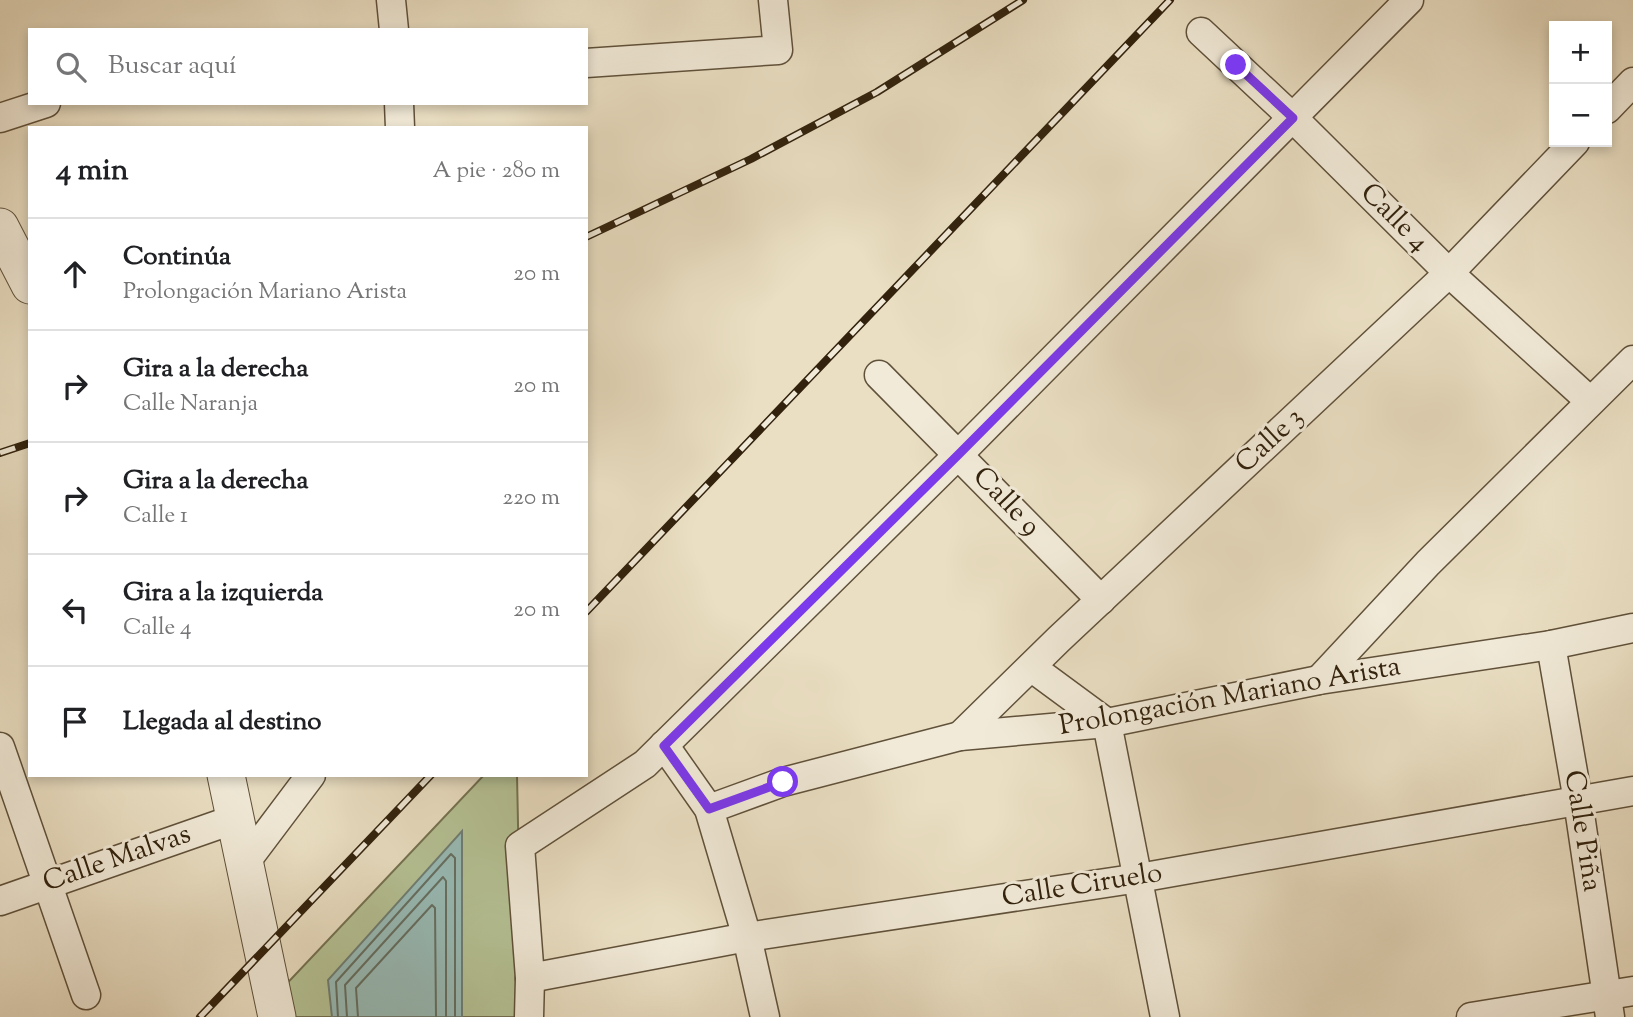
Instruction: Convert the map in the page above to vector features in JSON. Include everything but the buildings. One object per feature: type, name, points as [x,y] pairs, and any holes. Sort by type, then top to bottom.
[{"type":"street","points":[[390,0],[394,28]]},
{"type":"street","points":[[588,63],[778,50],[773,0]]},
{"type":"street","points":[[529,1017],[530,978],[520,846],[645,764],[664,746],[959,454],[1409,0]]},
{"type":"street","name":"Calle 4","points":[[1201,32],[1293,118],[1449,273],[1590,401]]},
{"type":"street","points":[[1612,104],[1633,82]]},
{"type":"street","points":[[0,118],[40,105]]},
{"type":"street","points":[[400,105],[400,126]]},
{"type":"street","name":"Calle 3","points":[[960,736],[1449,273],[1570,147]]},
{"type":"street","points":[[0,227],[28,281]]},
{"type":"street","points":[[1320,680],[1428,563],[1633,360]]},
{"type":"street","name":"Calle 9","points":[[879,375],[1101,600]]},
{"type":"street","name":"Prolongación Mariano Arista","points":[[709,809],[783,782],[960,736],[1107,723],[1320,680],[1551,645],[1633,628]]},
{"type":"street","name":"Calle Piña","points":[[1551,645],[1617,1001]]},
{"type":"street","points":[[1031,667],[1107,723],[1164,1017]]},
{"type":"street","points":[[664,746],[709,809],[747,937],[765,1017]]},
{"type":"street","points":[[0,747],[86,995]]},
{"type":"street","points":[[226,777],[277,1017]]},
{"type":"street","points":[[244,864],[309,777]]},
{"type":"street","name":"Calle Ciruelo","points":[[530,978],[747,937],[1139,878],[1633,792]]},
{"type":"street","name":"Calle Malvas","points":[[0,901],[235,819]]},
{"type":"street","points":[[1471,1017],[1617,1001]]},
{"type":"green space","points":[[482,777],[517,777],[522,1017],[260,1017],[259,1013]]},
{"type":"water","points":[[462,831],[462,1017],[332,1017],[328,980]]},
{"type":"railway","points":[[588,236],[751,159],[877,92],[1023,0]]},
{"type":"railway","points":[[588,610],[1170,0]]},
{"type":"railway","points":[[0,453],[28,444]]},
{"type":"railway","points":[[200,1017],[429,777]]},
{"type":"route","points":[[783,782],[709,809],[664,746],[1293,118],[1236,65]]}]
